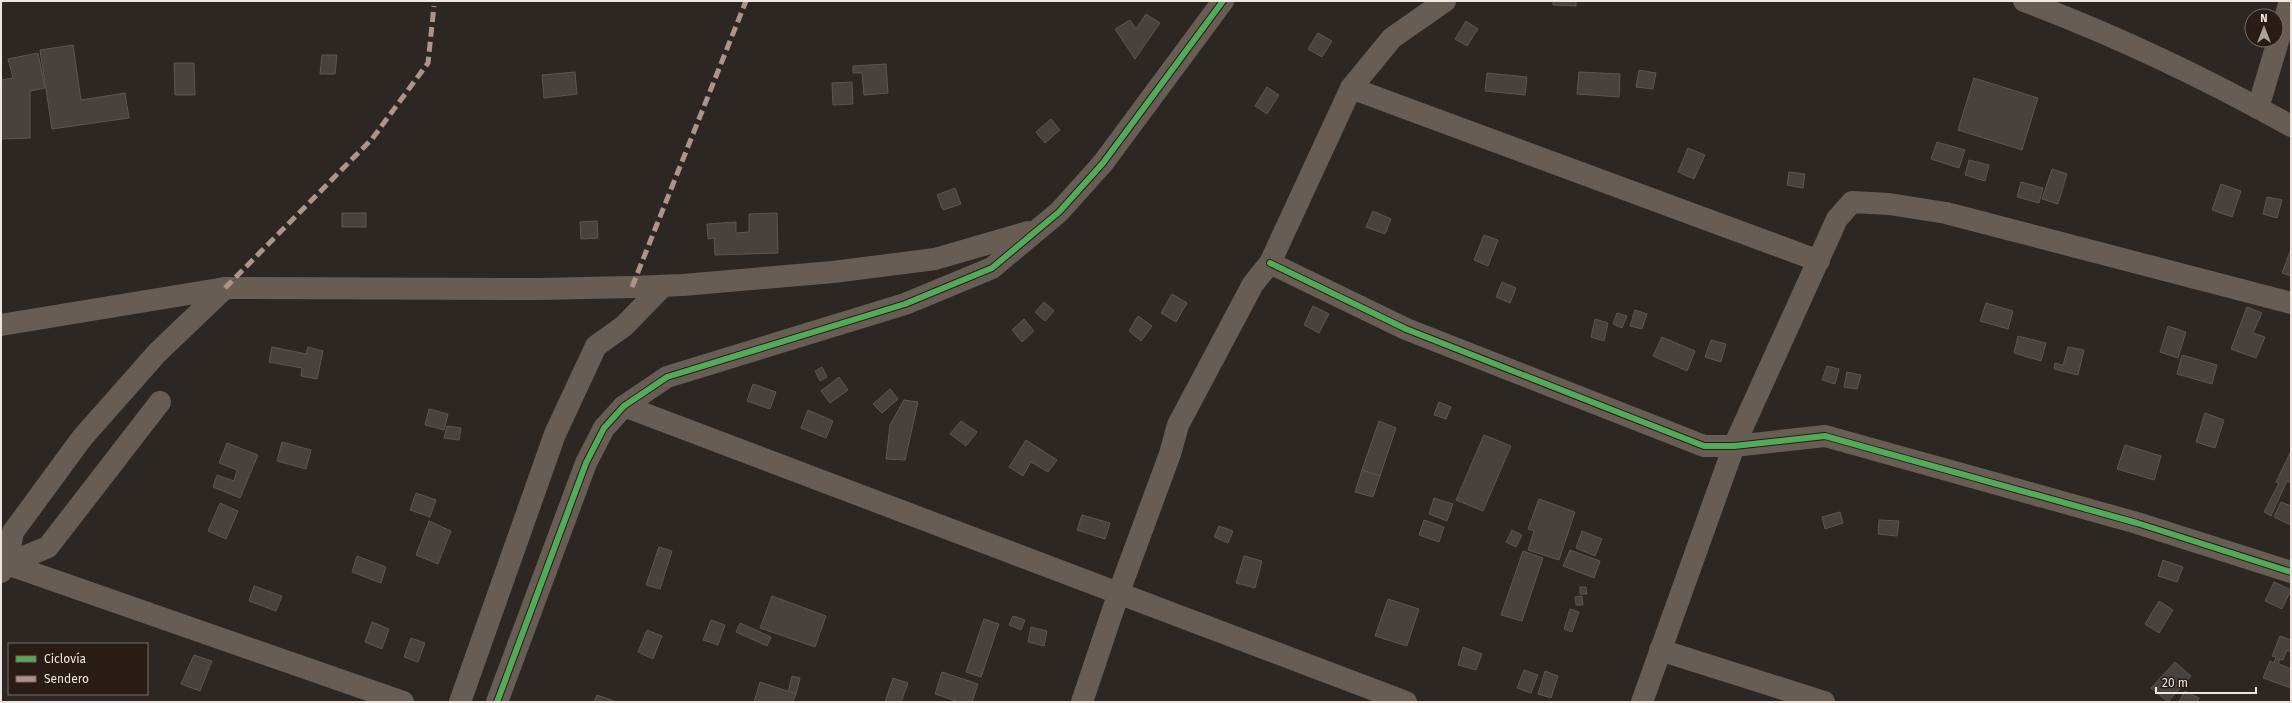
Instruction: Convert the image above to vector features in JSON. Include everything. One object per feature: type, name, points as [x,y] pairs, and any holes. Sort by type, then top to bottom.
[{"type":"street","points":[[497,702],[586,463],[604,428],[624,406],[667,377],[905,304],[992,268],[1035,230],[1059,212],[1103,163],[1222,1]]},
{"type":"street","points":[[1082,702],[1119,592],[1170,454],[1178,424],[1253,284],[1270,263],[1351,88],[1392,38],[1445,1]]},
{"type":"street","points":[[2024,1],[2088,25],[2174,64],[2291,126]]},
{"type":"street","points":[[2258,108],[2290,1]]},
{"type":"street","points":[[1351,88],[1819,261]]},
{"type":"street","points":[[1642,702],[1734,446],[1837,219],[1852,202],[1889,204],[1946,213],[2291,303]]},
{"type":"street","points":[[1,325],[226,288],[538,289],[663,286],[834,272],[935,259],[1035,230]]},
{"type":"street","points":[[1270,263],[1406,329],[1704,446],[1734,446],[1825,436],[2138,524],[2291,572]]},
{"type":"street","points":[[460,702],[556,434],[596,346],[624,326],[663,286]]},
{"type":"street","points":[[3,566],[14,532],[82,438],[157,353],[226,288]]},
{"type":"street","points":[[3,566],[48,547],[160,402]]},
{"type":"street","points":[[624,406],[1119,592],[1406,702]]},
{"type":"street","points":[[3,566],[403,702]]},
{"type":"street","points":[[1660,650],[1824,702]]},
{"type":"building","points":[[1553,1],[1576,1],[1576,6],[1553,5]]},
{"type":"building","points":[[1146,14],[1160,23],[1135,59],[1115,29],[1130,20],[1136,29]]},
{"type":"building","points":[[1466,21],[1478,29],[1467,46],[1455,39]]},
{"type":"building","points":[[1318,33],[1332,41],[1322,57],[1308,49]]},
{"type":"building","points":[[73,45],[81,100],[125,93],[129,118],[52,129],[40,50]]},
{"type":"building","points":[[38,53],[45,88],[30,91],[30,138],[1,139],[1,80],[13,78],[8,59]]},
{"type":"building","points":[[322,55],[337,55],[335,74],[320,74]]},
{"type":"building","points":[[174,63],[194,63],[195,95],[175,95]]},
{"type":"building","points":[[886,64],[888,93],[864,95],[862,73],[853,73],[853,66]]},
{"type":"building","points":[[1639,70],[1656,73],[1653,89],[1636,87]]},
{"type":"building","points":[[575,72],[577,94],[544,98],[542,75]]},
{"type":"building","points":[[1579,72],[1620,74],[1619,97],[1577,94]]},
{"type":"building","points":[[1487,73],[1527,77],[1525,95],[1485,91]]},
{"type":"building","points":[[1974,78],[2038,98],[2022,150],[1958,130]]},
{"type":"building","points":[[852,82],[853,104],[833,105],[832,83]]},
{"type":"building","points":[[1267,87],[1279,95],[1267,114],[1255,106]]},
{"type":"building","points":[[1051,119],[1060,130],[1045,143],[1036,132]]},
{"type":"building","points":[[1937,142],[1965,150],[1959,168],[1931,159]]},
{"type":"building","points":[[1688,148],[1705,155],[1694,179],[1678,172]]},
{"type":"building","points":[[1969,160],[1989,165],[1985,181],[1965,175]]},
{"type":"building","points":[[2052,169],[2067,174],[2058,204],[2042,199]]},
{"type":"building","points":[[1789,172],[1805,174],[1803,188],[1787,185]]},
{"type":"building","points":[[2021,182],[2043,188],[2039,203],[2017,197]]},
{"type":"building","points":[[2221,184],[2241,191],[2232,217],[2212,210]]},
{"type":"building","points":[[955,188],[961,204],[943,210],[937,195]]},
{"type":"building","points":[[2267,197],[2282,200],[2277,218],[2263,214]]},
{"type":"building","points":[[1373,211],[1391,219],[1385,234],[1366,227]]},
{"type":"building","points":[[342,213],[366,213],[366,227],[342,227]]},
{"type":"building","points":[[777,213],[778,253],[715,255],[714,238],[708,239],[707,224],[736,222],[736,233],[749,232],[749,214]]},
{"type":"building","points":[[597,221],[598,238],[581,239],[580,222]]},
{"type":"building","points":[[1484,235],[1498,240],[1488,266],[1474,260]]},
{"type":"building","points":[[2291,249],[2291,276],[2282,273]]},
{"type":"building","points":[[1502,282],[1516,288],[1510,303],[1496,297]]},
{"type":"building","points":[[1172,294],[1187,303],[1176,322],[1161,313]]},
{"type":"building","points":[[1044,302],[1054,311],[1045,321],[1035,312]]},
{"type":"building","points":[[1986,303],[2013,311],[2008,329],[1980,321]]},
{"type":"building","points":[[1313,306],[1329,314],[1319,333],[1304,325]]},
{"type":"building","points":[[2247,307],[2262,313],[2253,333],[2265,337],[2256,358],[2231,349]]},
{"type":"building","points":[[1635,310],[1647,314],[1642,329],[1630,326]]},
{"type":"building","points":[[1617,313],[1627,316],[1622,328],[1613,324]]},
{"type":"building","points":[[1138,316],[1152,326],[1141,341],[1129,331]]},
{"type":"building","points":[[1024,319],[1034,331],[1022,342],[1012,330]]},
{"type":"building","points":[[1595,319],[1608,323],[1604,341],[1591,337]]},
{"type":"building","points":[[2168,326],[2186,332],[2178,358],[2160,352]]},
{"type":"building","points":[[2018,336],[2046,343],[2041,361],[2014,353]]},
{"type":"building","points":[[1662,337],[1695,351],[1687,371],[1653,356]]},
{"type":"building","points":[[1711,340],[1726,344],[1721,362],[1705,357]]},
{"type":"building","points":[[272,347],[306,354],[308,347],[323,351],[317,379],[301,376],[302,368],[269,362]]},
{"type":"building","points":[[2068,347],[2084,350],[2078,375],[2054,369],[2055,363],[2063,365]]},
{"type":"building","points":[[2182,355],[2217,365],[2212,384],[2177,374]]},
{"type":"building","points":[[1827,366],[1839,369],[1835,384],[1822,380]]},
{"type":"building","points":[[822,367],[827,377],[820,381],[815,371]]},
{"type":"building","points":[[1847,372],[1861,375],[1857,389],[1844,387]]},
{"type":"building","points":[[839,377],[848,390],[830,403],[821,391]]},
{"type":"building","points":[[753,384],[776,392],[770,409],[747,401]]},
{"type":"building","points":[[890,389],[898,399],[882,413],[873,404]]},
{"type":"building","points":[[904,400],[918,402],[905,460],[886,459],[890,425]]},
{"type":"building","points":[[1439,402],[1451,407],[1446,419],[1434,415]]},
{"type":"building","points":[[429,409],[448,414],[444,430],[425,425]]},
{"type":"building","points":[[808,410],[833,421],[826,438],[801,428]]},
{"type":"building","points":[[2205,413],[2224,420],[2215,448],[2196,442]]},
{"type":"building","points":[[961,421],[977,432],[966,446],[950,434]]},
{"type":"building","points":[[1379,421],[1396,428],[1380,476],[1362,470]]},
{"type":"building","points":[[447,426],[461,428],[459,440],[444,438]]},
{"type":"building","points":[[1484,435],[1511,446],[1483,511],[1456,500]]},
{"type":"building","points":[[1026,440],[1057,460],[1048,472],[1031,462],[1023,476],[1009,467]]},
{"type":"building","points":[[282,442],[311,450],[306,469],[277,461]]},
{"type":"building","points":[[227,443],[258,455],[240,498],[213,487],[217,475],[234,481],[237,470],[219,463]]},
{"type":"building","points":[[2125,445],[2161,456],[2154,480],[2117,469]]},
{"type":"building","points":[[2291,451],[2291,483],[2287,481],[2271,516],[2264,512],[2279,483],[2276,482]]},
{"type":"building","points":[[1362,470],[1380,476],[1373,497],[1355,492]]},
{"type":"building","points":[[416,493],[436,500],[430,517],[410,510]]},
{"type":"building","points":[[1434,498],[1453,504],[1447,521],[1429,514]]},
{"type":"building","points":[[1539,499],[1575,512],[1559,560],[1528,550],[1534,531],[1528,529]]},
{"type":"building","points":[[2281,502],[2291,506],[2291,525],[2274,517]]},
{"type":"building","points":[[220,503],[238,511],[226,539],[208,531]]},
{"type":"building","points":[[1840,512],[1843,523],[1825,529],[1822,517]]},
{"type":"building","points":[[1082,515],[1110,523],[1105,539],[1077,530]]},
{"type":"building","points":[[1424,520],[1444,527],[1439,542],[1419,535]]},
{"type":"building","points":[[1879,520],[1899,521],[1897,536],[1878,534]]},
{"type":"building","points":[[429,521],[451,531],[438,564],[416,555]]},
{"type":"building","points":[[1219,526],[1233,531],[1228,543],[1214,537]]},
{"type":"building","points":[[1512,530],[1522,535],[1516,547],[1506,542]]},
{"type":"building","points":[[1582,531],[1602,539],[1595,556],[1576,548]]},
{"type":"building","points":[[659,547],[672,551],[660,589],[646,585]]},
{"type":"building","points":[[1570,550],[1600,561],[1594,578],[1563,566]]},
{"type":"building","points":[[1523,551],[1543,558],[1522,621],[1501,615]]},
{"type":"building","points":[[357,556],[386,567],[381,583],[352,572]]},
{"type":"building","points":[[1244,556],[1262,561],[1255,588],[1236,583]]},
{"type":"building","points":[[2163,560],[2183,567],[2177,582],[2158,576]]},
{"type":"building","points":[[2274,582],[2291,590],[2282,609],[2265,601]]},
{"type":"building","points":[[254,586],[282,596],[276,611],[249,601]]},
{"type":"building","points":[[1580,587],[1586,587],[1587,594],[1580,594]]},
{"type":"building","points":[[772,596],[826,616],[815,647],[760,628]]},
{"type":"building","points":[[1582,596],[1583,605],[1576,605],[1575,597]]},
{"type":"building","points":[[1388,599],[1419,609],[1407,646],[1375,636]]},
{"type":"building","points":[[2159,601],[2173,610],[2159,633],[2145,624]]},
{"type":"building","points":[[1570,609],[1579,612],[1572,632],[1564,629]]},
{"type":"building","points":[[1013,616],[1025,620],[1021,630],[1009,625]]},
{"type":"building","points":[[984,619],[999,624],[981,677],[966,672]]},
{"type":"building","points":[[711,620],[725,625],[718,645],[703,640]]},
{"type":"building","points":[[372,622],[389,629],[382,649],[365,642]]},
{"type":"building","points":[[740,623],[771,637],[767,646],[736,632]]},
{"type":"building","points":[[1031,627],[1047,631],[1044,646],[1028,642]]},
{"type":"building","points":[[647,630],[662,636],[653,659],[638,652]]},
{"type":"building","points":[[2280,636],[2291,640],[2291,652],[2287,650],[2283,660],[2279,659],[2279,664],[2291,669],[2291,688],[2263,678],[2270,661],[2274,663],[2276,657],[2272,656]]},
{"type":"building","points":[[411,638],[425,643],[418,662],[404,657]]},
{"type":"building","points":[[1463,647],[1482,654],[1476,670],[1458,665]]},
{"type":"building","points":[[194,655],[212,661],[200,691],[181,684]]},
{"type":"building","points":[[2175,662],[2191,676],[2168,702],[2151,688]]},
{"type":"building","points":[[1524,670],[1538,675],[1531,693],[1517,688]]},
{"type":"building","points":[[1545,671],[1558,676],[1551,698],[1538,694]]},
{"type":"building","points":[[942,672],[978,684],[972,702],[959,702],[935,694]]},
{"type":"building","points":[[792,676],[800,678],[796,694],[788,692]]},
{"type":"building","points":[[893,678],[908,683],[901,702],[885,702]]},
{"type":"building","points":[[760,682],[796,694],[793,702],[754,702]]},
{"type":"building","points":[[2185,691],[2199,698],[2197,702],[2179,702]]},
{"type":"building","points":[[597,695],[617,702],[594,702]]},
{"type":"marked path","points":[[632,287],[746,1]]},
{"type":"marked path","points":[[225,288],[372,139],[428,63],[434,6]]},
{"type":"cycle path","points":[[497,702],[586,463],[604,428],[624,406],[667,377],[905,304],[992,268],[1059,212],[1103,163],[1223,1]]},
{"type":"cycle path","points":[[1270,263],[1406,329],[1704,446],[1734,446],[1825,436],[2137,523],[2291,572]]}]
